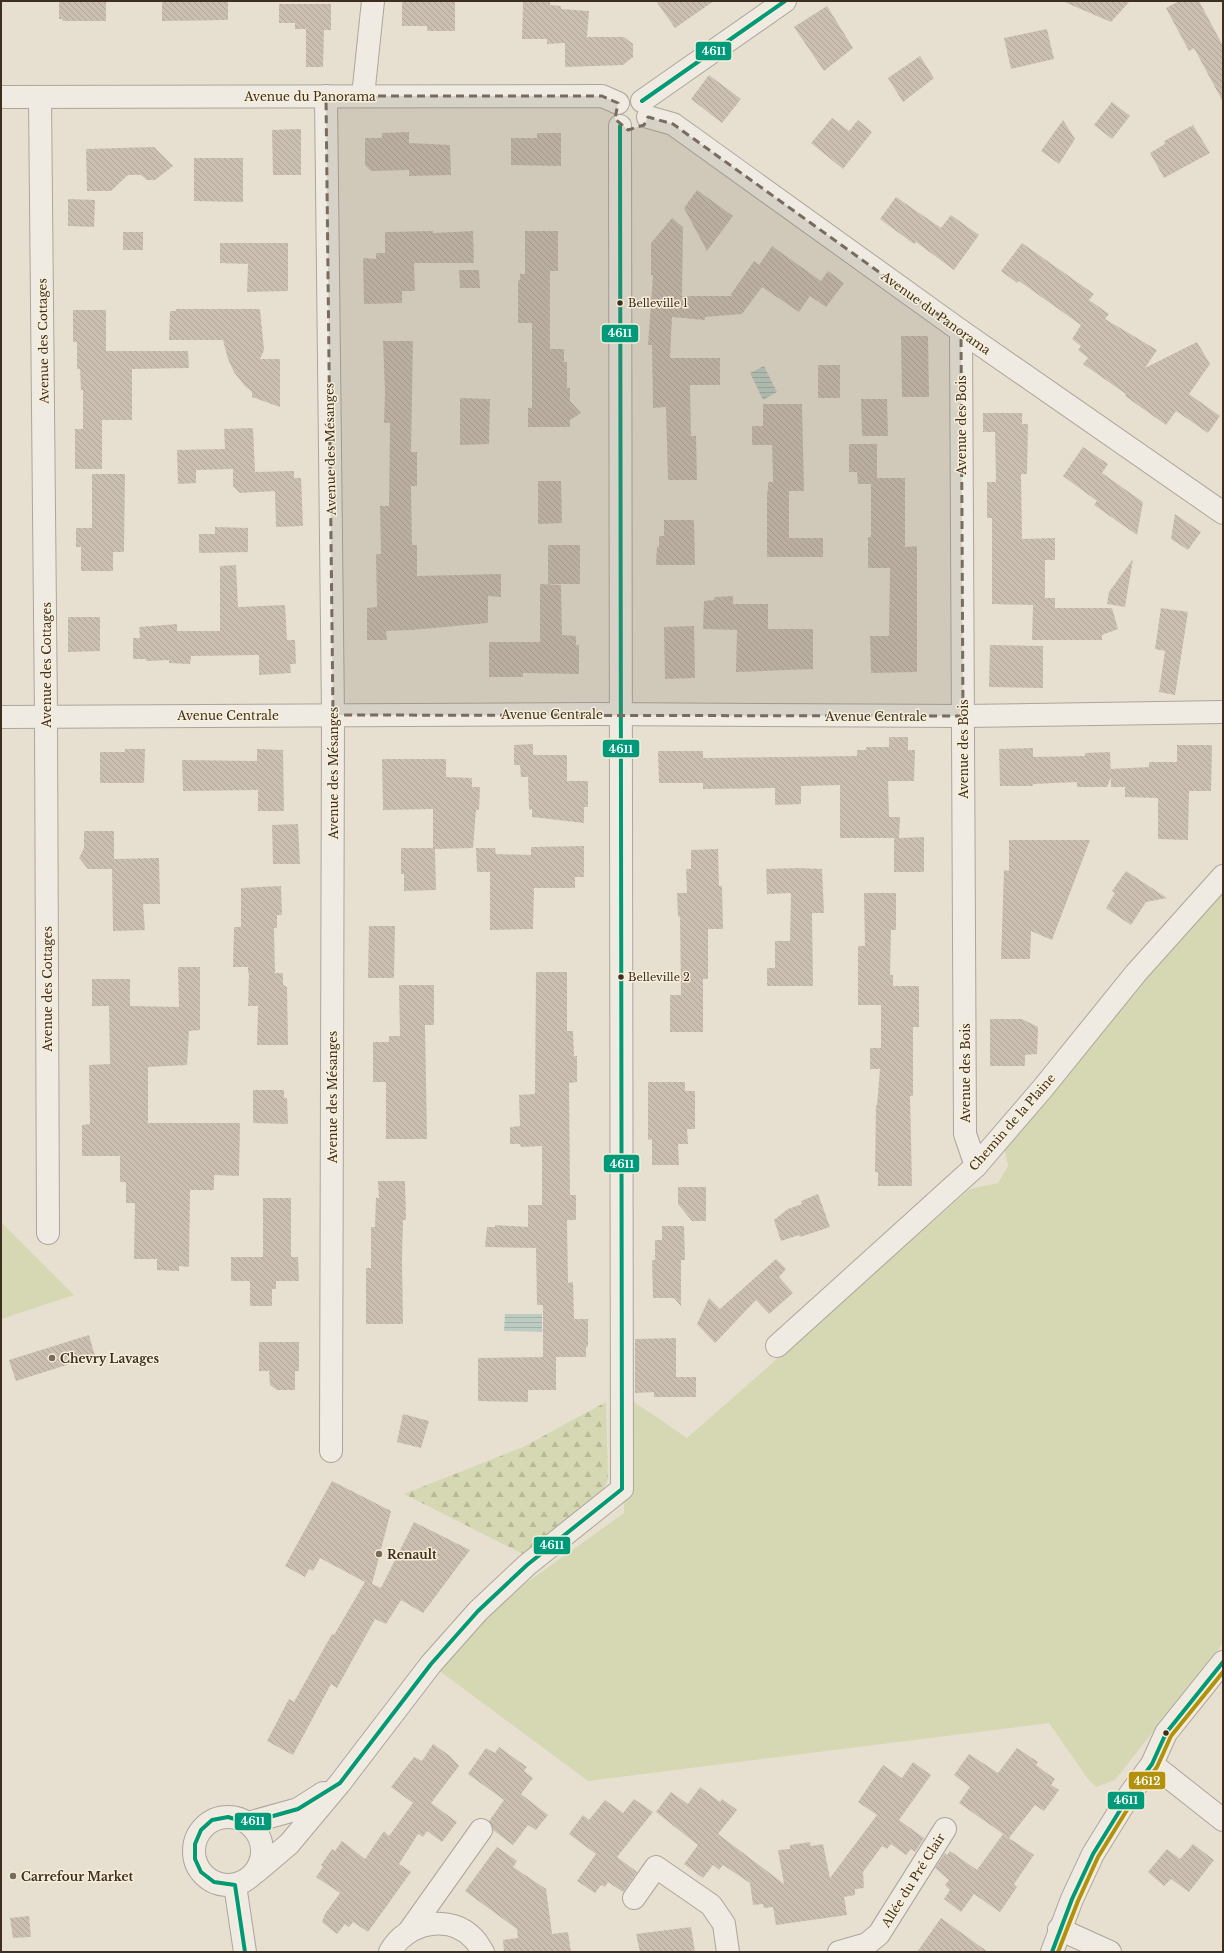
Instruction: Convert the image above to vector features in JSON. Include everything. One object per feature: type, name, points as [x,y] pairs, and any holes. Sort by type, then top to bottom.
[{"type":"street","points":[[362,96],[373,1]]},
{"type":"street","points":[[645,109],[785,1]]},
{"type":"street","name":"Avenue des Mésanges","points":[[326,96],[333,715],[331,1451]]},
{"type":"street","name":"Avenue du Panorama","points":[[1,97],[602,96],[618,103]]},
{"type":"street","name":"Avenue des Cottages","points":[[40,97],[46,717],[48,1233]]},
{"type":"street","points":[[635,97],[645,109],[644,125],[637,130],[628,130],[620,126],[615,119],[615,110],[618,103],[626,98],[635,97]]},
{"type":"street","name":"Avenue du Panorama","points":[[645,109],[673,124],[961,331],[1223,513]]},
{"type":"street","points":[[256,1872],[261,1862],[263,1851],[261,1840],[256,1830],[248,1822],[239,1818],[228,1816],[208,1822],[200,1829],[195,1838],[193,1849],[194,1859],[198,1869],[205,1877],[214,1883],[235,1885],[250,1877],[256,1872],[289,1844],[340,1783],[431,1664],[478,1611],[527,1565],[622,1489],[620,126]]},
{"type":"street","name":"Avenue des Bois","points":[[961,331],[965,1134],[976,1166]]},
{"type":"street","name":"Avenue Centrale","points":[[1,717],[333,715],[963,716],[1223,712]]},
{"type":"street","name":"Chemin de la Plaine","points":[[777,1346],[976,1166],[1043,1088],[1136,973],[1223,876]]},
{"type":"street","points":[[1052,1952],[1060,1929],[1093,1854],[1130,1794],[1152,1764],[1166,1733],[1223,1662]]},
{"type":"street","points":[[1152,1764],[1178,1742],[1223,1685]]},
{"type":"street","points":[[1152,1764],[1223,1820]]},
{"type":"street","points":[[248,1822],[298,1809],[340,1783]]},
{"type":"street","name":"Allée du Pré Clair","points":[[839,1952],[867,1944],[880,1934],[945,1829]]},
{"type":"street","points":[[390,1952],[399,1939],[410,1930],[481,1830]]},
{"type":"street","points":[[634,1898],[656,1867],[711,1905],[724,1924],[728,1952]]},
{"type":"street","points":[[235,1885],[245,1952]]},
{"type":"street","points":[[410,1930],[426,1924],[443,1924],[460,1929],[474,1939],[483,1952]]},
{"type":"street","points":[[1060,1929],[1110,1952]]},
{"type":"highlighted area","points":[[326,96],[602,96],[618,103],[615,119],[628,130],[644,125],[648,117],[673,124],[961,331],[963,716],[333,715]]},
{"type":"green space","points":[[1223,885],[1223,1643],[1115,1780],[1096,1787],[1088,1779],[1049,1723],[588,1781],[437,1669],[515,1591],[624,1513],[627,1397],[687,1438],[970,1189],[998,1183],[1008,1166],[1004,1147]]},
{"type":"green space","points":[[1,1222],[74,1295],[1,1319]]},
{"type":"green space","points":[[606,1402],[608,1479],[601,1496],[523,1554],[404,1494],[523,1447]]},
{"type":"shaded area","points":[[764,366],[777,392],[763,400],[750,373]]},
{"type":"shaded area","points":[[505,1314],[542,1314],[542,1332],[504,1331]]},
{"type":"building","points":[[59,1],[106,1],[106,21],[63,21],[62,19],[59,19]]},
{"type":"building","points":[[162,1],[228,1],[228,20],[162,21]]},
{"type":"building","points":[[402,1],[455,1],[455,31],[427,31],[427,26],[402,26]]},
{"type":"building","points":[[523,1],[550,1],[550,5],[561,6],[561,9],[589,11],[587,37],[624,37],[633,44],[633,57],[623,65],[565,67],[565,43],[547,44],[547,39],[522,39]]},
{"type":"building","points":[[656,1],[714,1],[675,28]]},
{"type":"building","points":[[1062,1],[1130,1],[1111,22]]},
{"type":"building","points":[[1179,1],[1199,1],[1223,46],[1223,102],[1194,48],[1189,51],[1166,8]]},
{"type":"building","points":[[279,4],[331,4],[331,30],[324,30],[323,67],[306,67],[306,29],[295,29],[295,23],[279,23]]},
{"type":"building","points":[[827,6],[853,48],[824,71],[794,27]]},
{"type":"building","points":[[1047,29],[1054,59],[1011,69],[1004,38]]},
{"type":"building","points":[[920,56],[934,78],[903,102],[888,78]]},
{"type":"building","points":[[709,75],[741,99],[722,123],[691,99]]},
{"type":"building","points":[[1112,102],[1130,116],[1112,139],[1094,125]]},
{"type":"building","points":[[832,118],[849,131],[858,120],[872,132],[843,169],[811,143]]},
{"type":"building","points":[[1063,120],[1075,139],[1059,164],[1041,151]]},
{"type":"building","points":[[1193,125],[1210,153],[1164,178],[1150,153],[1165,144],[1164,141]]},
{"type":"building","points":[[301,129],[301,175],[273,175],[272,130]]},
{"type":"building","points":[[409,132],[409,143],[450,145],[451,175],[409,176],[409,170],[371,171],[365,165],[365,138],[382,138],[382,133]]},
{"type":"building","points":[[537,133],[561,133],[561,166],[511,165],[511,138],[537,138]]},
{"type":"building","points":[[154,147],[173,166],[155,180],[147,180],[141,175],[128,175],[111,191],[87,191],[86,149]]},
{"type":"building","points":[[194,158],[243,158],[243,202],[194,201]]},
{"type":"building","points":[[697,190],[733,216],[707,251],[684,208]]},
{"type":"building","points":[[896,197],[941,228],[951,215],[979,235],[954,270],[916,242],[914,244],[880,219]]},
{"type":"building","points":[[68,199],[95,200],[94,227],[68,226]]},
{"type":"building","points":[[672,218],[683,227],[682,296],[732,296],[731,294],[754,261],[759,265],[772,246],[821,281],[828,271],[844,283],[826,307],[810,296],[799,312],[762,287],[742,314],[705,317],[705,320],[672,317],[670,358],[720,358],[720,385],[690,385],[691,436],[696,436],[697,480],[668,480],[666,407],[653,408],[652,345],[648,345],[653,275],[651,275],[651,243]]},
{"type":"building","points":[[433,231],[433,233],[473,231],[474,263],[414,263],[415,291],[402,291],[402,303],[364,304],[363,258],[376,259],[376,253],[385,253],[385,232]]},
{"type":"building","points":[[525,231],[558,231],[558,271],[550,271],[550,349],[564,349],[564,362],[567,362],[567,388],[570,388],[570,401],[581,413],[570,420],[570,427],[528,427],[528,408],[532,408],[532,323],[518,323],[518,280],[520,280],[520,274],[525,274]]},
{"type":"building","points":[[123,232],[143,232],[143,250],[123,250]]},
{"type":"building","points":[[220,243],[288,243],[288,291],[247,292],[248,264],[220,263]]},
{"type":"building","points":[[1022,243],[1094,294],[1089,300],[1109,314],[1105,319],[1157,350],[1145,368],[1197,342],[1210,364],[1189,394],[1220,416],[1208,433],[1176,411],[1166,425],[1125,396],[1126,394],[1083,364],[1088,358],[1078,350],[1081,346],[1072,339],[1081,325],[1019,281],[1017,283],[1001,271]]},
{"type":"building","points":[[459,270],[479,270],[480,288],[460,288]]},
{"type":"building","points":[[176,309],[260,309],[264,350],[260,359],[280,359],[280,407],[252,397],[252,392],[244,385],[234,372],[228,359],[223,340],[169,340],[170,311],[176,311]]},
{"type":"building","points":[[73,310],[106,310],[106,351],[188,351],[189,368],[132,369],[132,420],[102,420],[102,469],[75,469],[75,429],[83,429],[83,390],[81,390],[80,369],[77,369],[77,342],[73,342]]},
{"type":"building","points":[[901,336],[928,336],[929,397],[902,397]]},
{"type":"building","points":[[383,341],[413,341],[411,452],[417,452],[417,486],[411,486],[412,545],[417,545],[417,576],[501,574],[501,597],[488,596],[488,623],[386,631],[387,640],[367,640],[367,608],[377,607],[376,554],[381,554],[380,506],[389,506],[390,423],[384,423],[385,392]]},
{"type":"building","points":[[818,365],[840,365],[840,398],[818,398]]},
{"type":"building","points":[[460,398],[490,399],[489,444],[460,445]]},
{"type":"building","points":[[861,399],[887,399],[888,436],[862,436]]},
{"type":"building","points":[[763,404],[802,404],[804,491],[789,491],[789,538],[823,538],[823,557],[767,557],[767,491],[768,492],[768,482],[773,482],[772,445],[752,445],[752,426],[763,426]]},
{"type":"building","points":[[983,413],[1022,413],[1022,424],[1028,424],[1027,474],[1021,474],[1022,539],[1055,538],[1055,560],[1045,560],[1045,598],[1055,598],[1055,608],[1112,608],[1118,629],[1102,635],[1102,640],[1032,640],[1033,605],[992,604],[992,518],[987,518],[987,482],[996,482],[995,432],[983,432]]},
{"type":"building","points":[[253,428],[255,472],[294,471],[294,478],[301,478],[303,526],[276,527],[275,491],[240,493],[233,486],[233,469],[196,470],[196,483],[178,484],[177,450],[225,449],[224,429]]},
{"type":"building","points":[[849,444],[877,444],[877,478],[905,478],[905,547],[917,546],[917,672],[871,673],[870,636],[889,636],[890,568],[868,568],[868,537],[871,537],[871,484],[858,484],[857,472],[849,472]]},
{"type":"building","points":[[1083,447],[1108,464],[1102,473],[1143,502],[1137,535],[1094,505],[1097,501],[1063,476]]},
{"type":"building","points":[[92,474],[125,474],[124,552],[113,552],[113,571],[81,571],[81,547],[76,547],[76,528],[92,528]]},
{"type":"building","points":[[538,481],[561,481],[562,523],[538,524]]},
{"type":"building","points":[[1175,514],[1201,532],[1188,550],[1171,539]]},
{"type":"building","points":[[664,520],[694,520],[695,565],[656,565],[659,536],[664,536]]},
{"type":"building","points":[[215,527],[248,528],[248,552],[199,553],[199,534],[215,534]]},
{"type":"building","points":[[548,545],[580,545],[580,584],[548,584]]},
{"type":"building","points":[[1133,559],[1125,607],[1107,604],[1109,592]]},
{"type":"building","points":[[236,565],[238,607],[285,605],[287,640],[295,640],[296,664],[290,664],[291,673],[259,675],[259,655],[191,656],[190,664],[169,663],[169,660],[146,661],[146,659],[133,659],[133,638],[140,638],[139,627],[177,624],[177,631],[220,631],[220,566]]},
{"type":"building","points":[[540,584],[561,585],[562,635],[576,636],[576,645],[579,645],[579,674],[523,673],[523,677],[489,677],[489,642],[540,642]]},
{"type":"building","points":[[733,596],[733,604],[768,604],[768,629],[813,629],[813,669],[736,672],[737,630],[703,629],[704,601],[714,600],[714,597]]},
{"type":"building","points":[[1161,608],[1188,612],[1175,695],[1159,692],[1165,651],[1155,649]]},
{"type":"building","points":[[68,617],[100,617],[100,651],[68,652]]},
{"type":"building","points":[[694,626],[695,678],[665,679],[664,627]]},
{"type":"building","points":[[990,645],[1043,646],[1043,688],[989,687]]},
{"type":"building","points":[[889,737],[908,737],[908,750],[915,750],[914,781],[888,781],[889,817],[900,817],[899,838],[924,837],[924,872],[894,872],[894,838],[840,838],[840,785],[801,786],[801,804],[775,805],[775,788],[703,789],[703,783],[659,783],[658,751],[703,751],[703,758],[857,756],[857,750],[866,750],[866,747],[889,747]]},
{"type":"building","points":[[533,744],[533,755],[567,755],[567,781],[588,781],[588,807],[584,807],[584,823],[532,817],[532,809],[529,810],[528,777],[521,777],[520,765],[514,765],[514,745]]},
{"type":"building","points":[[1177,745],[1212,745],[1211,791],[1189,791],[1188,840],[1158,839],[1158,798],[1125,797],[1125,787],[1111,787],[1111,769],[1149,767],[1149,762],[1177,762]]},
{"type":"building","points":[[1033,748],[1033,757],[1085,756],[1085,753],[1110,752],[1111,777],[1107,787],[1077,787],[1077,782],[1033,784],[1033,786],[1000,786],[999,749]]},
{"type":"building","points":[[125,749],[145,749],[144,783],[100,783],[100,752],[125,752]]},
{"type":"building","points":[[257,749],[283,750],[284,811],[258,811],[258,790],[183,791],[182,760],[257,761]]},
{"type":"building","points":[[382,759],[446,759],[446,777],[472,778],[472,787],[480,787],[479,810],[476,810],[473,848],[435,849],[436,890],[404,891],[404,874],[401,874],[401,848],[433,848],[433,809],[383,810]]},
{"type":"building","points":[[298,824],[300,864],[273,864],[272,825]]},
{"type":"building","points":[[84,831],[114,831],[114,859],[159,858],[160,904],[143,904],[145,930],[113,931],[112,869],[88,869],[79,858],[84,848]]},
{"type":"building","points":[[1009,840],[1090,840],[1052,940],[1031,931],[1030,959],[1001,959],[1004,870],[1009,871]]},
{"type":"building","points":[[584,846],[584,877],[575,877],[575,888],[534,888],[533,929],[490,930],[490,872],[477,872],[476,848],[495,848],[496,854],[531,855],[531,847]]},
{"type":"building","points":[[718,849],[719,886],[722,886],[723,929],[708,929],[708,979],[703,979],[703,1032],[670,1032],[670,995],[681,995],[680,917],[678,916],[677,893],[687,893],[686,869],[691,869],[691,850]]},
{"type":"building","points":[[766,869],[822,869],[824,913],[812,913],[813,986],[767,986],[767,968],[775,968],[775,941],[790,941],[791,893],[767,894]]},
{"type":"building","points":[[1126,871],[1167,898],[1146,902],[1131,925],[1106,908],[1115,893],[1112,891]]},
{"type":"building","points":[[281,886],[282,915],[277,915],[277,928],[274,928],[275,973],[283,973],[283,985],[287,987],[288,1045],[257,1045],[258,1006],[248,1006],[248,967],[233,967],[234,927],[241,927],[241,888]]},
{"type":"building","points":[[864,893],[896,893],[896,930],[891,930],[890,975],[893,975],[893,986],[919,986],[919,1027],[913,1027],[913,1096],[910,1096],[912,1186],[878,1186],[878,1172],[875,1172],[876,1105],[880,1069],[870,1069],[870,1048],[881,1048],[881,1005],[858,1005],[858,946],[865,946]]},
{"type":"building","points":[[369,926],[395,926],[394,978],[368,978]]},
{"type":"building","points":[[178,967],[200,967],[200,1030],[189,1031],[187,1065],[148,1067],[148,1123],[240,1123],[239,1176],[214,1175],[214,1190],[190,1190],[189,1267],[179,1266],[179,1271],[157,1270],[157,1259],[134,1259],[135,1203],[126,1203],[126,1182],[120,1182],[120,1156],[82,1156],[82,1125],[90,1124],[89,1065],[110,1064],[109,1006],[92,1006],[92,979],[130,979],[130,1006],[179,1007]]},
{"type":"building","points":[[536,972],[567,972],[567,1031],[573,1031],[574,1056],[577,1056],[577,1082],[569,1083],[570,1195],[576,1195],[576,1220],[567,1220],[568,1283],[573,1282],[574,1319],[588,1319],[588,1346],[586,1347],[586,1357],[556,1357],[556,1390],[528,1390],[528,1402],[478,1401],[478,1358],[551,1357],[543,1357],[543,1305],[537,1305],[536,1248],[485,1247],[487,1227],[495,1227],[495,1225],[528,1227],[528,1205],[542,1205],[542,1146],[521,1147],[520,1144],[510,1144],[510,1127],[520,1126],[519,1095],[535,1094]]},
{"type":"building","points":[[399,985],[434,985],[434,1025],[425,1025],[427,1139],[386,1139],[386,1082],[373,1082],[373,1042],[389,1042],[389,1036],[400,1036]]},
{"type":"building","points":[[990,1019],[1022,1019],[1038,1027],[1037,1054],[1025,1055],[1025,1066],[990,1066]]},
{"type":"building","points":[[648,1082],[685,1082],[685,1091],[695,1091],[695,1129],[687,1129],[688,1144],[678,1144],[679,1165],[652,1165],[652,1139],[648,1140]]},
{"type":"building","points":[[253,1090],[284,1090],[284,1098],[287,1098],[288,1124],[253,1123]]},
{"type":"building","points":[[378,1181],[405,1181],[406,1220],[403,1220],[402,1259],[403,1324],[366,1324],[366,1268],[371,1268],[371,1227],[375,1227],[376,1198],[379,1198]]},
{"type":"building","points":[[678,1187],[706,1187],[706,1221],[692,1221],[678,1204]]},
{"type":"building","points":[[818,1194],[830,1227],[800,1237],[799,1235],[781,1241],[774,1220],[788,1209],[802,1204],[801,1201]]},
{"type":"building","points":[[263,1198],[291,1198],[291,1257],[298,1257],[299,1281],[276,1281],[276,1289],[272,1289],[272,1306],[250,1306],[250,1281],[231,1281],[231,1257],[263,1257]]},
{"type":"building","points":[[662,1226],[684,1226],[685,1260],[681,1260],[681,1306],[674,1298],[653,1298],[652,1260],[655,1260],[655,1240],[662,1240]]},
{"type":"building","points":[[776,1259],[786,1269],[779,1277],[793,1293],[769,1314],[756,1300],[715,1343],[697,1324],[709,1298],[720,1309]]},
{"type":"building","name":"Chevry Lavages","points":[[89,1335],[95,1356],[16,1381],[9,1360]]},
{"type":"building","points":[[676,1338],[676,1377],[696,1377],[696,1397],[654,1397],[654,1392],[635,1393],[635,1339]]},
{"type":"building","points":[[259,1342],[299,1342],[299,1371],[295,1371],[295,1390],[277,1390],[270,1385],[269,1371],[259,1371]]},
{"type":"building","points":[[403,1414],[429,1421],[421,1448],[397,1442]]},
{"type":"building","name":"Renault","points":[[332,1481],[391,1511],[372,1584],[381,1588],[414,1522],[470,1550],[423,1613],[401,1600],[386,1624],[375,1619],[337,1688],[331,1684],[293,1755],[267,1741],[289,1699],[294,1702],[332,1634],[334,1635],[365,1582],[320,1558],[313,1571],[309,1569],[305,1577],[285,1566]]},
{"type":"building","points":[[433,1744],[450,1756],[459,1766],[431,1803],[457,1822],[442,1842],[427,1831],[423,1837],[418,1834],[399,1864],[411,1872],[368,1932],[353,1922],[349,1927],[345,1924],[337,1934],[322,1922],[325,1914],[340,1893],[316,1877],[323,1867],[321,1865],[332,1849],[335,1851],[342,1841],[365,1859],[384,1831],[389,1836],[413,1803],[391,1787],[414,1757],[422,1761]]},
{"type":"building","points":[[499,1747],[527,1767],[524,1771],[533,1778],[521,1794],[548,1815],[536,1830],[528,1825],[513,1845],[493,1830],[489,1821],[504,1800],[468,1774],[486,1748],[495,1753]]},
{"type":"building","points":[[1017,1748],[1038,1762],[1036,1765],[1055,1779],[1051,1785],[1059,1790],[1044,1811],[1035,1805],[1009,1838],[959,1803],[970,1787],[954,1775],[969,1754],[998,1773]]},
{"type":"building","points":[[913,1762],[931,1775],[899,1820],[924,1838],[915,1852],[911,1849],[906,1855],[891,1844],[887,1849],[882,1846],[863,1872],[864,1888],[855,1889],[855,1895],[844,1897],[847,1915],[776,1925],[773,1907],[764,1908],[763,1904],[753,1905],[750,1883],[723,1865],[719,1870],[713,1865],[703,1878],[684,1864],[698,1845],[656,1812],[671,1792],[688,1804],[700,1787],[720,1802],[722,1799],[737,1810],[718,1834],[784,1884],[778,1850],[790,1849],[790,1845],[810,1842],[811,1846],[823,1844],[830,1878],[877,1815],[858,1802],[883,1765],[902,1778]]},
{"type":"building","points":[[634,1799],[653,1812],[617,1857],[637,1872],[623,1892],[608,1882],[605,1887],[601,1885],[595,1893],[577,1881],[596,1854],[569,1834],[583,1815],[589,1820],[605,1800],[623,1813]]},
{"type":"building","points":[[1003,1834],[1034,1855],[1014,1884],[1017,1887],[1000,1912],[974,1894],[961,1912],[944,1899],[950,1890],[945,1885],[949,1880],[935,1868],[945,1853],[947,1855],[950,1851],[977,1870]]},
{"type":"building","points":[[1193,1844],[1214,1860],[1189,1892],[1171,1879],[1164,1886],[1148,1872],[1167,1849],[1180,1859]]},
{"type":"building","points":[[497,1847],[517,1861],[513,1867],[546,1889],[552,1934],[568,1932],[571,1952],[504,1952],[503,1940],[518,1938],[517,1929],[465,1891]]},
{"type":"building","points":[[29,1916],[31,1937],[13,1938],[10,1918]]},
{"type":"building","points":[[941,1918],[988,1952],[917,1952]]},
{"type":"building","points":[[691,1927],[695,1952],[640,1952],[636,1934]]},
{"type":"transit line","name":"4611","points":[[642,101],[785,1]]},
{"type":"transit line","name":"4611","points":[[245,1952],[235,1885],[214,1882],[201,1872],[195,1859],[195,1844],[201,1830],[212,1820],[228,1817],[248,1823],[298,1809],[340,1783],[431,1664],[478,1611],[527,1565],[622,1489],[620,126]]},
{"type":"transit line","name":"4611","points":[[1052,1952],[1072,1899],[1093,1854],[1130,1794],[1152,1764],[1166,1733],[1223,1662]]},
{"type":"transit line","name":"4612","points":[[1058,1952],[1078,1901],[1098,1857],[1135,1797],[1157,1767],[1171,1736],[1223,1672]]},
{"type":"place","name":"Belleville 1","points":[[620,303]]},
{"type":"place","name":"Belleville 2","points":[[621,977]]},
{"type":"place","name":"Chevry Lavages","points":[[52,1358]]},
{"type":"place","name":"Renault","points":[[379,1554]]},
{"type":"place","name":"Carrefour Market","points":[[13,1876]]}]
